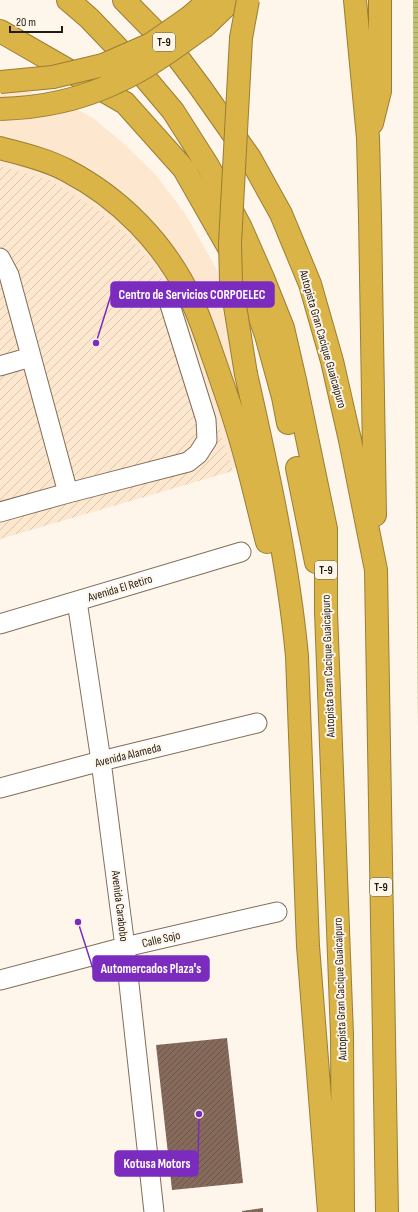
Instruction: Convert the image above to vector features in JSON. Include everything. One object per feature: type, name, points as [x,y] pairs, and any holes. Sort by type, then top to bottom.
[{"type":"highway","name":"Autopista Gran Cacique Guaicaipuro","points":[[68,0],[89,18],[135,66],[173,111],[208,166],[241,228],[263,278],[283,328],[295,380],[326,529],[326,612],[342,1035],[343,1212]]},
{"type":"highway","name":"Autopista Gran Cacique Guaicaipuro","points":[[124,0],[170,48],[200,87],[250,158],[281,214],[310,284],[332,361],[350,440],[376,570],[387,1212]]},
{"type":"highway","points":[[0,82],[53,77],[103,65],[151,44],[191,16],[209,0]]},
{"type":"highway","points":[[0,110],[62,102],[115,83],[164,56],[205,26],[232,0]]},
{"type":"highway","points":[[248,0],[241,38],[230,243],[231,281],[246,374],[266,462],[285,563],[294,625],[297,656],[308,946],[329,1212]]},
{"type":"highway","points":[[355,0],[368,138],[371,225],[376,570]]},
{"type":"highway","points":[[368,138],[380,91],[380,0]]},
{"type":"highway","points":[[0,31],[125,103],[184,169],[246,278],[266,335],[283,397],[326,612]]},
{"type":"highway","points":[[0,148],[42,160],[65,170],[98,190],[126,211],[148,233],[165,254],[190,297],[222,381],[238,429],[297,656]]},
{"type":"street","points":[[0,258],[9,275],[68,493]]},
{"type":"street","points":[[0,512],[188,462],[198,454],[207,440],[206,420],[166,292]]},
{"type":"street","points":[[0,366],[31,356]]},
{"type":"street","name":"Avenida El Retiro","points":[[0,624],[241,552]]},
{"type":"street","name":"Avenida Carabobo","points":[[77,601],[101,761],[125,947],[154,1212]]},
{"type":"street","name":"Avenida Alameda","points":[[0,788],[101,761],[257,723]]},
{"type":"street","name":"Calle Sojo","points":[[0,980],[125,947],[277,912]]},
{"type":"shaded area","points":[[413,0],[418,0],[418,728],[414,311]]},
{"type":"shaded area","points":[[0,81],[76,109],[93,118],[123,143],[154,173],[184,212],[216,268],[232,303],[267,459],[0,534]]},
{"type":"shaded area","points":[[0,166],[50,180],[96,209],[130,238],[150,262],[177,300],[233,471],[0,539]]},
{"type":"building","points":[[227,1038],[243,1183],[172,1190],[156,1045]]},
{"type":"building","points":[[263,1208],[263,1212],[242,1212],[242,1211]]},
{"type":"place","name":"Centro de Servicios CORPOELEC","points":[[96,343]]},
{"type":"place","name":"Automercados Plaza's","points":[[78,922]]},
{"type":"place","name":"Kotusa Motors","points":[[199,1114]]}]
